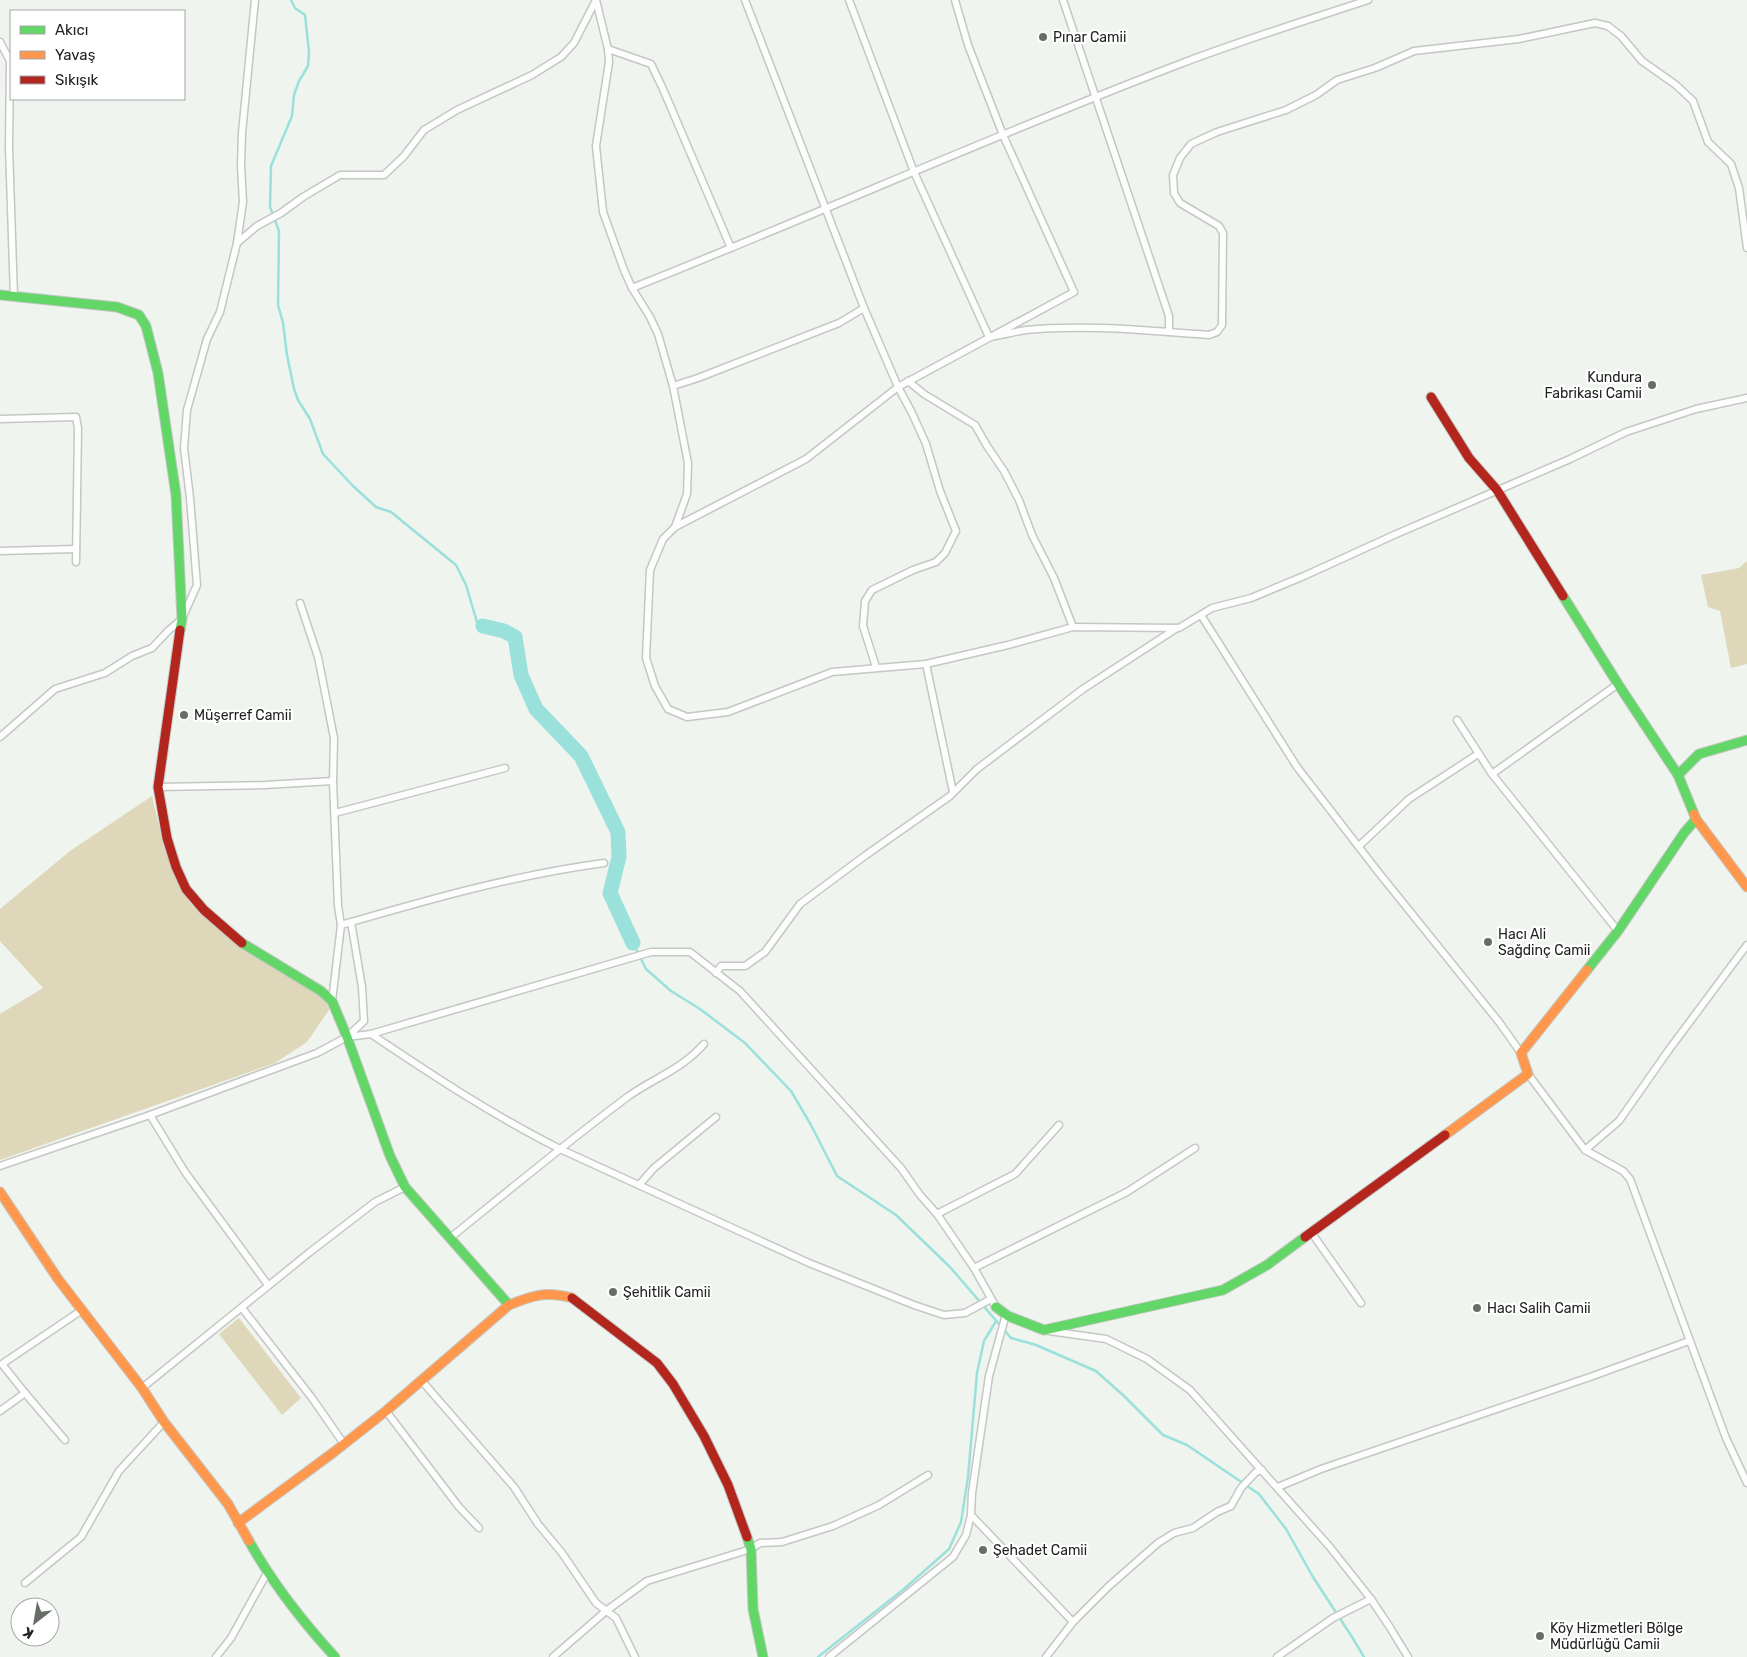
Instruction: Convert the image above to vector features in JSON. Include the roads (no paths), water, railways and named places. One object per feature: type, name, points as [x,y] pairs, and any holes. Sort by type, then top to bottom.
[{"type":"street","points":[[0,737],[55,689],[105,673],[132,656],[152,648],[182,619],[196,585],[190,498],[184,448],[187,410],[207,339],[220,312],[237,243],[243,202],[242,133],[255,0]]},
{"type":"street","points":[[237,243],[256,226],[281,213],[302,197],[340,175],[384,175],[404,156],[424,130],[457,110],[532,75],[561,58],[574,43],[596,0]]},
{"type":"street","points":[[596,0],[608,49],[609,62],[596,146],[603,212],[632,288],[658,334],[673,386],[688,463],[687,494],[676,527]]},
{"type":"street","points":[[745,0],[864,308],[898,387],[926,444],[940,491],[956,531],[945,552],[936,562],[913,570],[872,590],[865,601],[863,626],[876,667]]},
{"type":"street","points":[[849,0],[914,172],[989,337]]},
{"type":"street","points":[[956,0],[968,45],[1003,135],[1074,292],[908,381],[806,459],[676,527],[664,540],[650,570],[646,658],[655,686],[668,709],[687,717],[728,712],[832,672],[926,664],[1008,645],[1073,627],[1178,628]]},
{"type":"street","points":[[1063,0],[1168,316],[1169,332]]},
{"type":"street","points":[[632,288],[1096,96],[1182,63],[1368,0]]},
{"type":"street","points":[[989,337],[1026,330],[1068,328],[1209,335],[1217,332],[1222,325],[1223,233],[1219,226],[1180,203],[1174,192],[1173,175],[1180,158],[1191,144],[1217,132],[1286,110],[1316,95],[1337,80],[1375,68],[1414,51],[1519,39],[1595,23],[1608,26],[1615,31],[1642,61],[1676,86],[1692,101],[1708,142],[1731,164],[1739,188],[1747,248]]},
{"type":"street","points":[[0,42],[10,61],[9,147],[14,297]]},
{"type":"street","points":[[608,49],[651,64],[731,248]]},
{"type":"street","points":[[0,148],[9,147]]},
{"type":"street","points":[[0,295],[117,307],[139,315],[146,326],[158,373],[176,495],[182,619],[158,786],[167,838],[176,867],[186,889],[204,910],[237,940],[321,991],[332,1001],[390,1156],[405,1188],[509,1306]]},
{"type":"street","points":[[673,386],[839,323],[864,308]]},
{"type":"street","points":[[908,381],[924,394],[975,425],[1004,471],[1015,493],[1032,535],[1054,578],[1073,627]]},
{"type":"street","points":[[1431,397],[1469,458],[1498,490],[1618,684],[1678,775],[1696,818],[1747,887]]},
{"type":"street","points":[[716,973],[721,966],[745,966],[765,952],[800,904],[954,792],[977,769],[1084,689],[1212,608],[1251,598],[1304,576],[1570,459],[1626,432],[1696,410],[1747,398]]},
{"type":"street","points":[[0,419],[76,417],[78,428],[76,562]]},
{"type":"street","points":[[0,551],[76,549]]},
{"type":"street","points":[[300,603],[318,657],[334,738],[333,781],[338,906],[341,925],[332,1001]]},
{"type":"street","points":[[1201,615],[1297,766],[1499,1022],[1521,1053],[1528,1074],[1585,1150],[1623,1171],[1630,1179],[1726,1438],[1747,1483]]},
{"type":"street","points":[[926,664],[954,792]]},
{"type":"street","points":[[1492,774],[1618,684]]},
{"type":"street","points":[[1457,720],[1492,774],[1618,932]]},
{"type":"street","points":[[1678,775],[1699,754],[1747,740]]},
{"type":"street","points":[[1359,846],[1409,798],[1478,754]]},
{"type":"street","points":[[335,813],[505,768]]},
{"type":"street","points":[[158,786],[265,785],[333,781]]},
{"type":"street","points":[[1521,1053],[1618,932],[1696,818]]},
{"type":"street","points":[[341,925],[478,887],[565,868],[604,864]]},
{"type":"street","points":[[0,1166],[150,1115],[317,1053],[347,1037],[364,1021],[362,987],[351,922]]},
{"type":"street","points":[[1585,1150],[1619,1121],[1668,1051],[1747,945]]},
{"type":"street","points":[[347,1037],[371,1034],[651,952],[690,952],[740,991],[901,1168],[920,1195],[937,1214],[974,1268],[991,1302],[1006,1317],[1044,1330],[1106,1339],[1147,1360],[1190,1390],[1329,1546],[1371,1599],[1408,1657]]},
{"type":"street","points":[[371,1034],[432,1075],[531,1134],[809,1263],[944,1315],[965,1313],[991,1302]]},
{"type":"street","points":[[450,1238],[560,1149],[642,1086],[669,1073],[692,1057],[704,1044]]},
{"type":"street","points":[[1044,1330],[1223,1290],[1267,1265],[1528,1074]]},
{"type":"street","points":[[150,1115],[185,1172],[268,1285]]},
{"type":"street","points":[[639,1185],[654,1168],[716,1117]]},
{"type":"street","points":[[937,1214],[1015,1174],[1059,1125]]},
{"type":"street","points":[[974,1268],[1127,1192],[1195,1148]]},
{"type":"street","points":[[142,1388],[268,1285],[375,1202],[405,1188]]},
{"type":"street","points":[[0,1192],[58,1279],[142,1388],[164,1422],[228,1504],[267,1574],[307,1626],[335,1657]]},
{"type":"street","points":[[1311,1232],[1361,1303]]},
{"type":"street","points":[[238,1523],[386,1411],[509,1306],[532,1296],[556,1294],[575,1299],[657,1363],[673,1384],[704,1436],[728,1485],[751,1548],[753,1610],[763,1657]]},
{"type":"street","points":[[242,1308],[312,1398],[344,1444]]},
{"type":"street","points":[[65,1440],[2,1364],[82,1310]]},
{"type":"street","points":[[829,1657],[953,1557],[966,1535],[971,1515],[972,1493],[988,1385],[1006,1317]]},
{"type":"street","points":[[1278,1487],[1321,1469],[1689,1341]]},
{"type":"street","points":[[421,1380],[514,1487],[596,1603],[616,1618],[635,1657]]},
{"type":"street","points":[[0,1411],[25,1393]]},
{"type":"street","points":[[386,1411],[459,1507],[479,1528]]},
{"type":"street","points":[[25,1583],[81,1537],[119,1471],[164,1422]]},
{"type":"street","points":[[1046,1657],[1073,1622],[1109,1586],[1158,1543],[1174,1533],[1193,1528],[1217,1512],[1231,1506],[1241,1488],[1256,1472],[1262,1470]]},
{"type":"street","points":[[553,1657],[606,1611],[647,1581],[751,1548],[760,1543],[782,1542],[833,1526],[879,1505],[928,1475]]},
{"type":"street","points":[[971,1515],[1073,1622]]},
{"type":"street","points":[[216,1657],[230,1638],[267,1574]]},
{"type":"street","points":[[1278,1657],[1333,1618],[1371,1599]]},
{"type":"waterway","points":[[291,0],[295,8],[305,15],[309,52],[308,66],[299,81],[294,95],[292,116],[271,166],[270,207],[279,231],[278,305],[283,323],[294,389],[298,400],[310,419],[323,454],[376,507],[391,512],[456,565],[466,585],[477,622],[483,626]]},
{"type":"waterway","points":[[483,626],[504,631],[515,637],[521,675],[536,709],[581,756],[618,832],[619,857],[610,893],[633,943]]},
{"type":"waterway","points":[[633,943],[646,969],[671,991],[700,1009],[745,1043],[791,1091],[837,1176],[896,1215],[950,1267],[1011,1338],[1036,1345],[1096,1371],[1163,1435],[1187,1445],[1259,1494],[1286,1529],[1313,1577],[1364,1657]]},
{"type":"waterway","points":[[818,1657],[904,1589],[949,1549],[961,1522],[968,1477],[977,1373],[984,1341],[996,1321]]},
{"type":"place","name":"Pınar Camii","points":[[1043,37]]},
{"type":"place","name":"Kundura Fabrikası Camii","points":[[1652,385]]},
{"type":"place","name":"Müşerref Camii","points":[[184,715]]},
{"type":"place","name":"Hacı Ali Sağdinç Camii","points":[[1488,942]]},
{"type":"place","name":"Şehitlik Camii","points":[[613,1292]]},
{"type":"place","name":"Hacı Salih Camii","points":[[1477,1308]]},
{"type":"place","name":"Şehadet Camii","points":[[983,1550]]},
{"type":"place","name":"Köy Hizmetleri Bölge Müdürlüğü Camii","points":[[1540,1636]]}]
